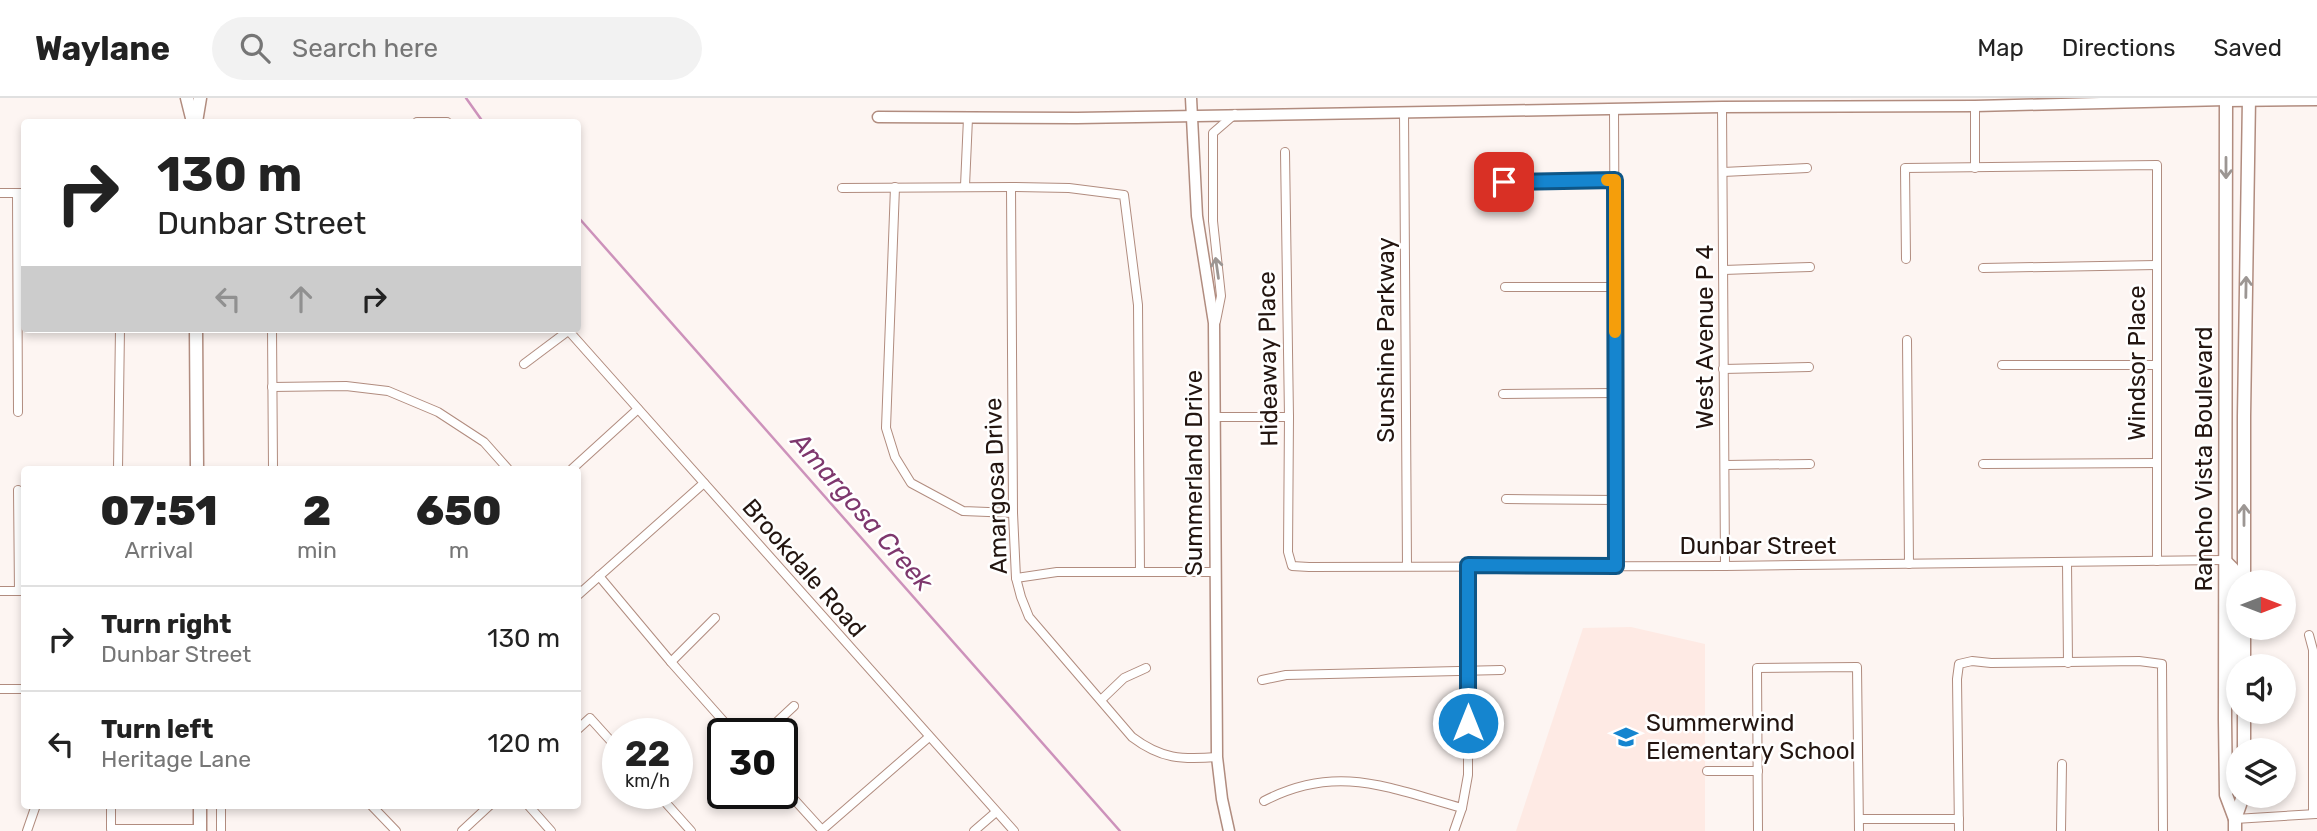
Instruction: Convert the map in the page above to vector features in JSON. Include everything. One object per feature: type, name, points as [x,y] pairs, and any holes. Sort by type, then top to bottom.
[{"type":"main road","points":[[187,98],[194,119]]},
{"type":"main road","points":[[196,119],[200,98]]},
{"type":"main road","name":"Rancho Vista Boulevard","points":[[2244,570],[2249,98]]},
{"type":"main road","points":[[2226,99],[2317,99]]},
{"type":"main road","name":"Rancho Vista Boulevard","points":[[2226,99],[2226,795],[2235,825]]},
{"type":"main road","points":[[196,333],[197,466]]},
{"type":"main road","points":[[2224,560],[2233,569],[2235,654]]},
{"type":"main road","points":[[2235,825],[2240,808]]},
{"type":"main road","points":[[200,809],[200,830]]},
{"type":"street","name":"Summerland Drive","points":[[1191,98],[1197,216],[1214,335],[1217,757],[1228,831]]},
{"type":"street","points":[[878,117],[1077,118],[1614,110],[1847,102],[1975,106],[2056,101],[2226,99]]},
{"type":"street","points":[[1906,259],[1905,168],[1975,167],[1975,106]]},
{"type":"street","name":"West Avenue P 4","points":[[1722,107],[1725,566]]},
{"type":"street","points":[[1614,110],[1616,566]]},
{"type":"street","name":"Sunshine Parkway","points":[[1404,112],[1407,566]]},
{"type":"street","points":[[1214,335],[1221,296],[1213,221],[1213,133],[1235,114]]},
{"type":"street","points":[[965,186],[968,118]]},
{"type":"street","name":"Hideaway Place","points":[[1285,152],[1288,552],[1292,566]]},
{"type":"street","name":"Windsor Place","points":[[1975,167],[2157,165],[2157,561]]},
{"type":"street","points":[[1723,172],[1807,168]]},
{"type":"street","points":[[1504,182],[1615,180]]},
{"type":"street","points":[[895,187],[886,428],[895,457],[911,483],[963,511],[1013,513]]},
{"type":"street","name":"Amargosa Drive","points":[[1011,187],[1013,513],[1016,578],[1021,597],[1029,617],[1051,645],[1132,737],[1148,749],[1169,757],[1217,757]]},
{"type":"street","points":[[842,188],[1069,188],[1124,195],[1138,305],[1140,572]]},
{"type":"street","points":[[0,193],[21,193],[18,412]]},
{"type":"street","points":[[1983,268],[2156,265]]},
{"type":"street","points":[[1724,270],[1810,267]]},
{"type":"street","points":[[1506,286],[1614,287]]},
{"type":"street","points":[[118,466],[120,333]]},
{"type":"street","points":[[272,333],[273,466]]},
{"type":"street","points":[[524,364],[564,333]]},
{"type":"street","name":"Brookdale Road","points":[[571,333],[1014,831]]},
{"type":"street","points":[[1907,340],[1909,564]]},
{"type":"street","points":[[2002,365],[2156,365]]},
{"type":"street","points":[[1723,369],[1809,367]]},
{"type":"street","points":[[272,387],[346,386],[388,391],[438,412],[484,442],[505,466]]},
{"type":"street","points":[[1503,394],[1616,393]]},
{"type":"street","points":[[575,466],[638,409]]},
{"type":"street","points":[[1215,417],[1289,417]]},
{"type":"street","points":[[1983,464],[2156,463]]},
{"type":"street","points":[[1726,465],[1810,464]]},
{"type":"street","points":[[581,592],[704,483]]},
{"type":"street","points":[[18,490],[21,566]]},
{"type":"street","points":[[1506,499],[1616,500]]},
{"type":"street","name":"Dunbar Street","points":[[1292,566],[1725,566],[2224,560]]},
{"type":"street","points":[[2067,563],[2068,663]]},
{"type":"street","points":[[1454,831],[1462,808],[1468,775],[1468,565]]},
{"type":"street","points":[[1016,578],[1056,572],[1215,572]]},
{"type":"street","points":[[599,576],[721,718]]},
{"type":"street","points":[[0,591],[21,591]]},
{"type":"street","points":[[671,662],[715,618]]},
{"type":"street","points":[[2235,825],[2315,814],[2313,650],[2309,635]]},
{"type":"street","points":[[1959,831],[1957,679],[1959,664],[1972,661],[2162,664],[2163,831]]},
{"type":"street","points":[[1758,831],[1757,668],[1857,667],[1859,831]]},
{"type":"street","points":[[1101,700],[1124,678],[1146,668]]},
{"type":"street","points":[[1262,680],[1286,675],[1501,670]]},
{"type":"street","points":[[0,689],[21,689]]},
{"type":"street","points":[[781,718],[794,706]]},
{"type":"street","points":[[581,726],[590,718],[602,732]]},
{"type":"street","points":[[798,804],[822,831],[929,737]]},
{"type":"street","points":[[2061,831],[2062,764]]},
{"type":"street","points":[[1707,771],[1758,771]]},
{"type":"street","points":[[1264,801],[1284,791],[1325,781],[1348,780],[1373,783],[1462,808]]},
{"type":"street","points":[[27,831],[35,809]]},
{"type":"street","points":[[111,809],[111,829],[200,830]]},
{"type":"street","points":[[221,809],[221,831]]},
{"type":"street","points":[[375,809],[396,831]]},
{"type":"street","points":[[462,831],[487,809]]},
{"type":"street","points":[[532,809],[551,831]]},
{"type":"street","points":[[671,809],[691,831]]},
{"type":"street","points":[[974,831],[996,812]]},
{"type":"street","points":[[1859,819],[1959,819]]},
{"type":"shaded area","name":"Summerwind Elementary School","points":[[1631,627],[1705,644],[1705,831],[1516,831],[1583,628]]},
{"type":"waterway","name":"Amargosa Creek","points":[[466,98],[481,119]]},
{"type":"waterway","name":"Amargosa Creek","points":[[581,220],[1120,831]]},
{"type":"slow traffic","points":[[1607,180],[1615,180],[1615,332]]},
{"type":"place","name":"Summerwind Elementary School","points":[[1626,737]]},
{"type":"route","points":[[1468,723],[1468,565],[1616,566],[1615,180],[1504,182]]}]
